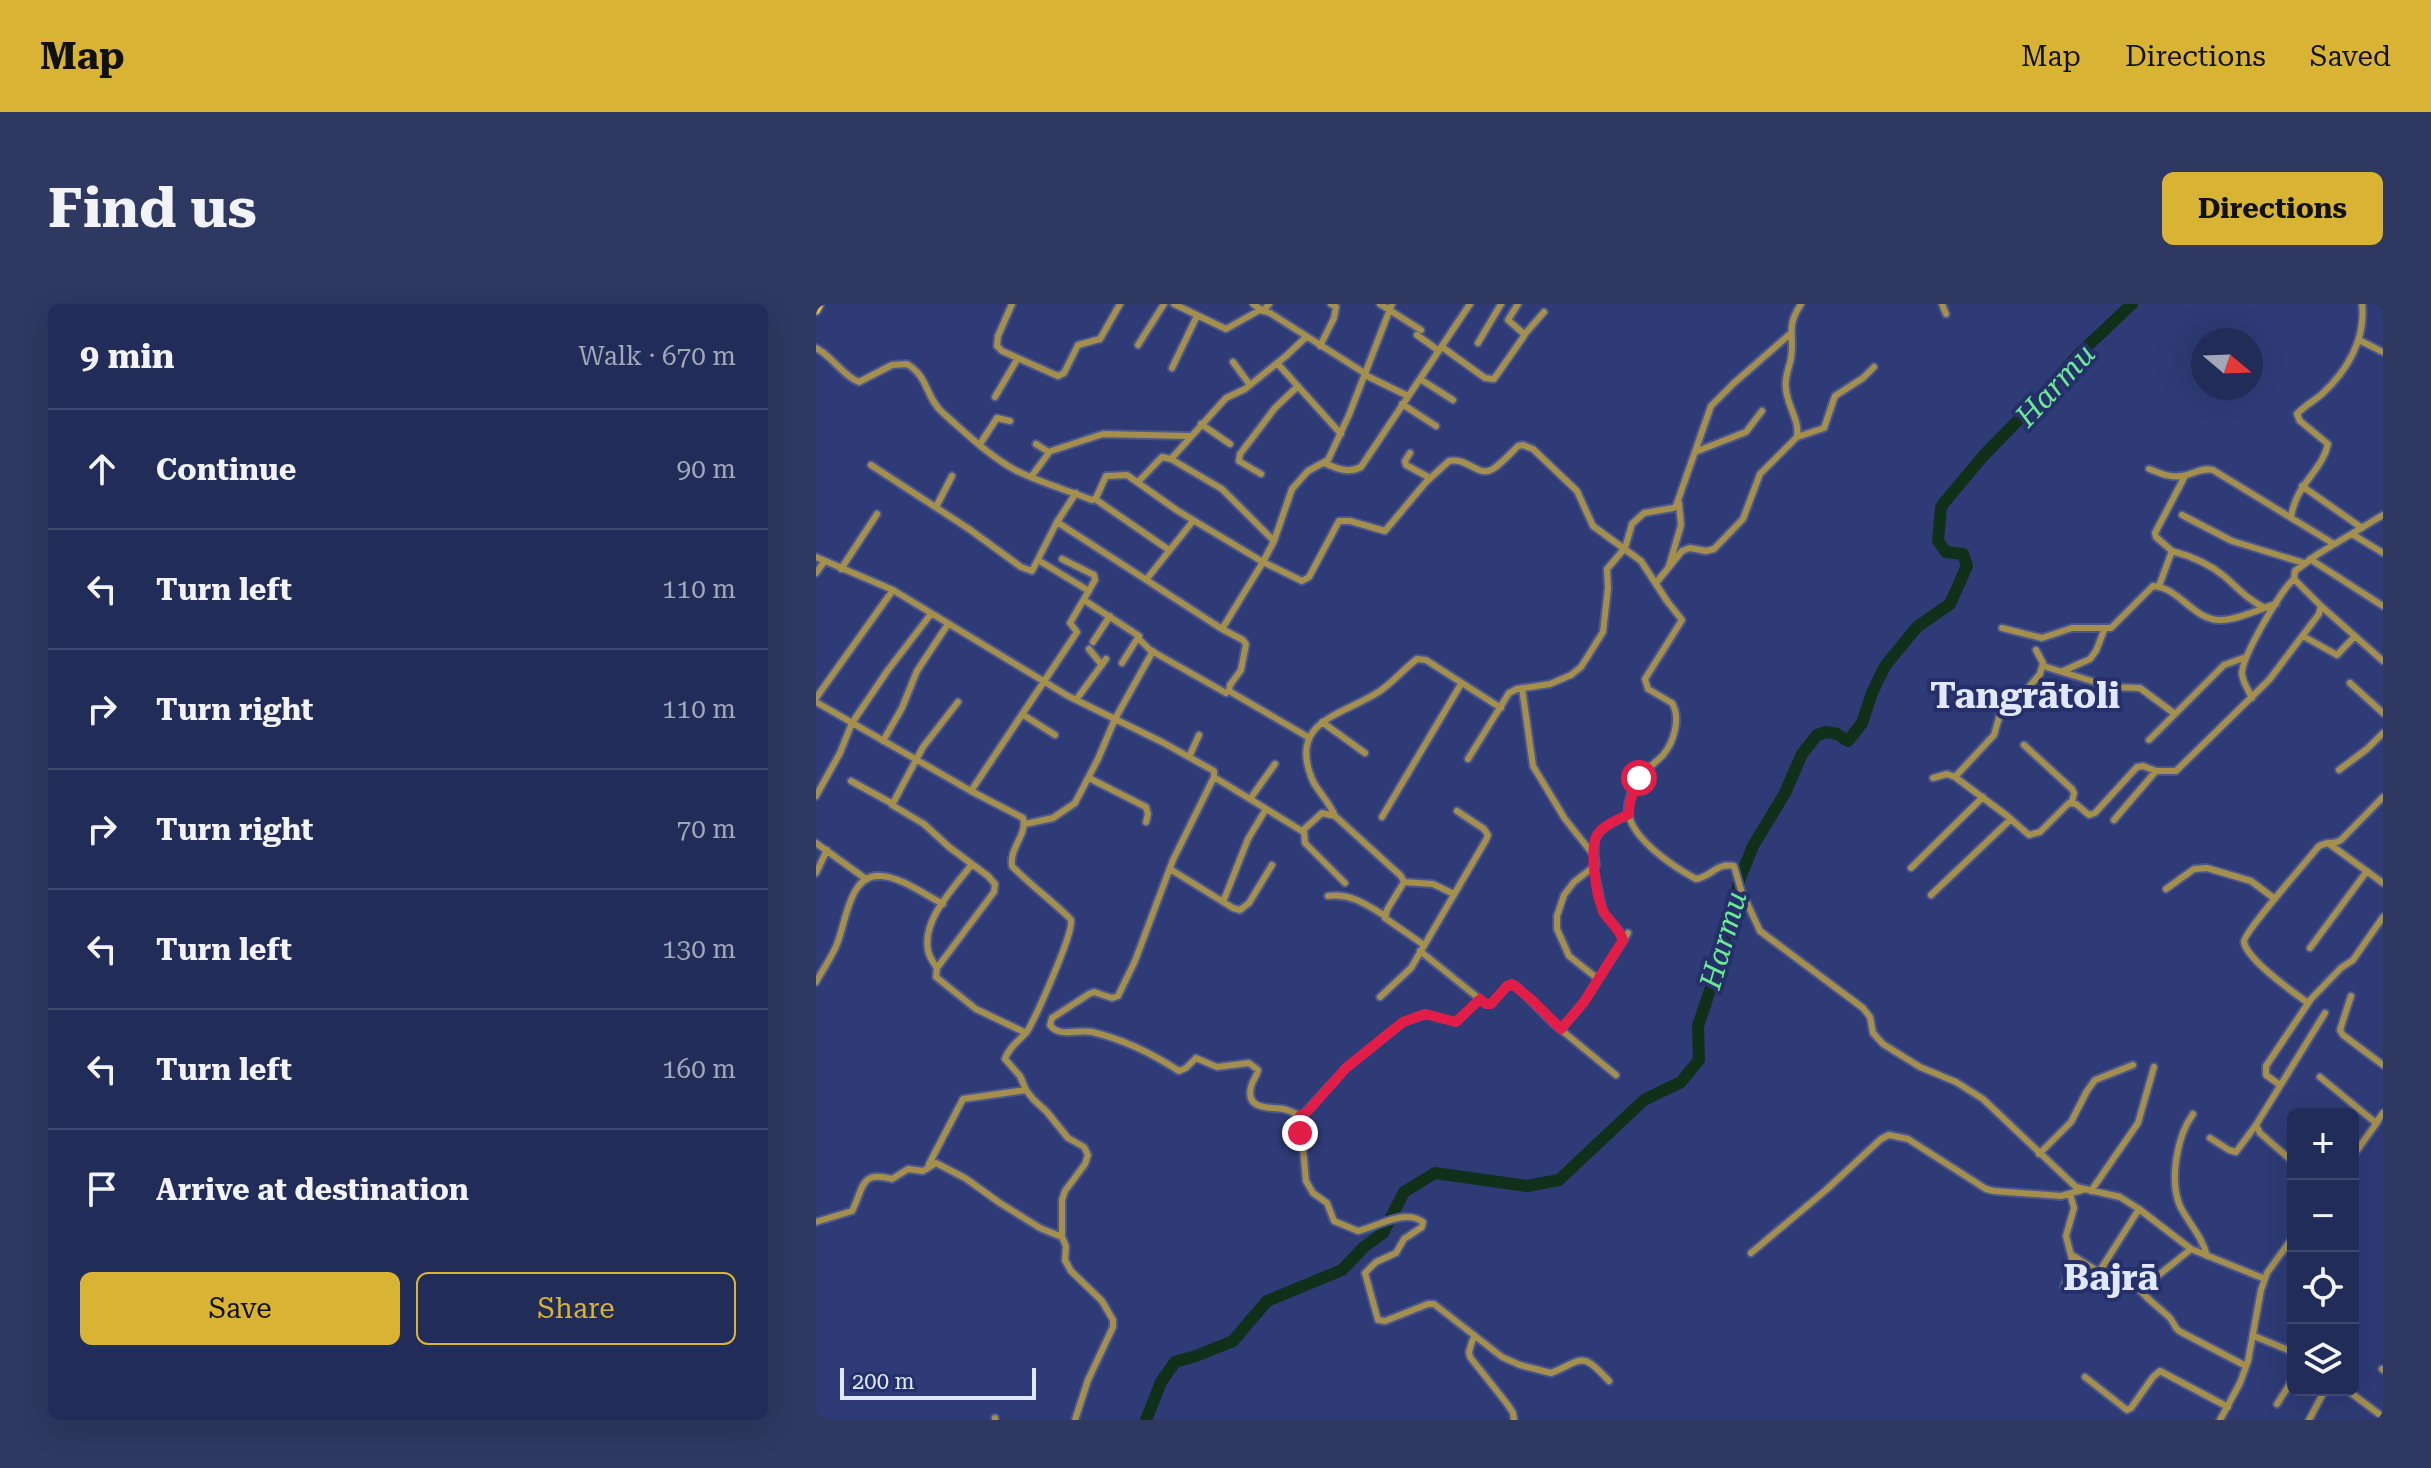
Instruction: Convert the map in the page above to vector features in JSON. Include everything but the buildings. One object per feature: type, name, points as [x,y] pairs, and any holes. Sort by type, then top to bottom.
[{"type":"main road","points":[[816,310],[819,304]]},
{"type":"street","points":[[1012,304],[996,344],[1002,351],[1054,375],[1062,375],[1076,346],[1100,339],[1120,304]]},
{"type":"street","points":[[1138,345],[1164,304]]},
{"type":"street","points":[[1174,304],[1226,329],[1263,311],[1269,304]]},
{"type":"street","points":[[1253,304],[1365,374],[1408,396]]},
{"type":"street","points":[[1380,304],[1391,307],[1441,349],[1493,380],[1544,312]]},
{"type":"street","points":[[1324,463],[1344,471],[1361,467],[1470,304]]},
{"type":"street","points":[[1478,343],[1501,304]]},
{"type":"street","points":[[1518,304],[1508,320],[1524,335]]},
{"type":"street","points":[[1797,437],[1797,425],[1785,379],[1791,356],[1793,319],[1801,304]]},
{"type":"street","points":[[1942,304],[1946,314]]},
{"type":"street","points":[[2291,518],[2302,486],[2325,454],[2328,444],[2300,421],[2297,414],[2343,371],[2359,340],[2362,304]]},
{"type":"street","points":[[1320,346],[1334,318],[1335,305]]},
{"type":"street","points":[[1222,629],[1274,541],[1292,489],[1308,471],[1328,460],[1391,307]]},
{"type":"street","points":[[1172,368],[1197,316]]},
{"type":"street","points":[[1667,570],[1681,525],[1679,503],[1714,403],[1790,334]]},
{"type":"street","points":[[1171,459],[1226,398],[1242,392],[1306,337]]},
{"type":"street","points":[[2359,340],[2383,352]]},
{"type":"street","points":[[816,348],[856,381],[863,381],[873,373],[898,363],[913,368],[923,377],[934,404],[1005,463],[1031,477],[1095,499],[1169,550]]},
{"type":"street","points":[[995,397],[1018,358]]},
{"type":"street","points":[[1233,362],[1250,385]]},
{"type":"street","points":[[1277,363],[1341,434]]},
{"type":"street","points":[[1656,583],[1682,551],[1690,548],[1714,549],[1747,512],[1760,474],[1797,437],[1824,428],[1835,396],[1874,367]]},
{"type":"street","points":[[1420,379],[1453,400]]},
{"type":"street","points":[[1261,474],[1239,461],[1240,454],[1275,408],[1298,386]]},
{"type":"street","points":[[1402,404],[1436,426]]},
{"type":"street","points":[[1695,452],[1746,432],[1762,411]]},
{"type":"street","points":[[980,444],[997,418],[1010,421]]},
{"type":"street","points":[[1201,424],[1230,444]]},
{"type":"street","points":[[1048,452],[1103,434],[1189,436]]},
{"type":"street","points":[[1036,444],[1048,452]]},
{"type":"street","points":[[1095,499],[1107,476],[1127,475],[1193,521],[1263,562],[1305,581],[1338,521],[1350,521],[1385,531],[1443,465],[1452,460],[1465,461],[1487,472],[1516,447],[1526,446],[1577,491],[1593,526],[1641,561],[1680,615],[1682,622],[1647,674],[1645,684],[1648,689],[1672,703],[1677,717],[1668,748],[1638,780],[1629,814],[1636,829],[1654,852],[1694,878],[1701,878],[1721,865],[1734,866],[1741,890],[1765,936],[1863,1008],[1870,1017],[1873,1033],[1883,1044],[1983,1099],[2069,1182],[2082,1190]]},
{"type":"street","points":[[1031,477],[1045,461],[1048,452]]},
{"type":"street","points":[[1410,453],[1406,465],[1430,478]]},
{"type":"street","points":[[1138,482],[1156,461],[1162,457],[1171,459],[1222,489],[1274,541]]},
{"type":"street","points":[[871,465],[1021,567],[1032,571],[1076,493]]},
{"type":"street","points":[[2149,469],[2167,476],[2213,470],[2334,544]]},
{"type":"street","points":[[936,507],[952,476]]},
{"type":"street","points":[[2185,476],[2155,533],[2156,537],[2172,551],[2196,558],[2222,575],[2252,602],[2265,608]]},
{"type":"street","points":[[2302,486],[2362,528]]},
{"type":"street","points":[[1468,759],[1509,693],[1561,680],[1584,664],[1603,632],[1608,566],[1625,548],[1632,524],[1638,517],[1673,508],[1679,503]]},
{"type":"street","points":[[841,569],[877,514]]},
{"type":"street","points":[[2182,515],[2232,541],[2307,561],[2383,606]]},
{"type":"street","points":[[2252,698],[2243,678],[2246,657],[2294,579],[2295,571],[2383,515]]},
{"type":"street","points":[[1146,580],[1193,521]]},
{"type":"street","points":[[1057,522],[1243,640],[1246,644],[1241,670],[1230,685],[1230,692],[1308,737]]},
{"type":"street","points":[[2352,534],[2383,553]]},
{"type":"street","points":[[2159,586],[2172,551]]},
{"type":"street","points":[[816,557],[893,590],[1076,700],[1213,769],[1214,777],[1170,869],[1135,961],[1118,996],[1112,998],[1091,993],[1054,1016],[1050,1025],[1056,1032],[1092,1032],[1127,1043],[1179,1071],[1196,1058],[1217,1067],[1249,1063],[1258,1070],[1250,1094],[1258,1106],[1282,1109],[1300,1116]]},
{"type":"street","points":[[971,791],[1077,632],[1070,623],[1095,580],[1094,575],[1062,559]]},
{"type":"street","points":[[1038,560],[1089,591]]},
{"type":"street","points":[[816,573],[824,562]]},
{"type":"street","points":[[2294,579],[2383,661]]},
{"type":"street","points":[[2002,628],[2042,638],[2072,628],[2105,628],[2116,625],[2149,588],[2159,586],[2209,619],[2228,619],[2276,604]]},
{"type":"street","points":[[893,590],[816,700],[916,760],[1020,816],[1025,824]]},
{"type":"street","points":[[1084,600],[1135,631],[1153,651],[1226,693]]},
{"type":"street","points":[[2072,802],[2092,815],[2137,767],[2172,772],[2180,769],[2252,698],[2303,636],[2319,614],[2321,606]]},
{"type":"street","points":[[816,796],[852,723],[931,614]]},
{"type":"street","points":[[1076,700],[1104,662],[1091,645],[1110,616]]},
{"type":"street","points":[[883,741],[902,708],[917,671],[948,624]]},
{"type":"street","points":[[2061,672],[2090,659],[2105,628]]},
{"type":"street","points":[[2303,636],[2337,655],[2355,636]]},
{"type":"street","points":[[1122,663],[1139,639]]},
{"type":"street","points":[[1955,777],[1994,735],[2001,711],[2016,702],[2040,674],[2043,666],[2036,650]]},
{"type":"street","points":[[1025,824],[1053,818],[1075,803],[1115,719],[1153,651]]},
{"type":"street","points":[[2149,740],[2224,665],[2246,657]]},
{"type":"street","points":[[1404,882],[1377,852],[1335,816],[1329,801],[1312,780],[1306,750],[1308,737],[1314,727],[1380,690],[1420,658],[1501,708]]},
{"type":"street","points":[[2043,666],[2111,687],[2140,688],[2175,714]]},
{"type":"street","points":[[2350,683],[2383,713]]},
{"type":"street","points":[[1382,817],[1461,684]]},
{"type":"street","points":[[1522,688],[1533,766],[1565,819],[1594,855]]},
{"type":"street","points":[[893,804],[927,741],[958,702]]},
{"type":"street","points":[[1022,714],[1055,735]]},
{"type":"street","points":[[1322,722],[1365,753]]},
{"type":"street","points":[[2339,770],[2383,733]]},
{"type":"street","points":[[1189,757],[1199,735]]},
{"type":"street","points":[[1933,778],[1947,774],[1955,777],[2029,835],[2035,835],[2072,802],[2074,793],[2024,745]]},
{"type":"street","points":[[1250,799],[1275,764]]},
{"type":"street","points":[[2114,820],[2156,771]]},
{"type":"street","points":[[1214,777],[1304,831]]},
{"type":"street","points":[[1089,778],[1146,807],[1146,822]]},
{"type":"street","points":[[851,781],[924,824],[993,880],[994,892],[937,968],[936,977],[986,1015],[1026,1033]]},
{"type":"street","points":[[1911,868],[1983,797]]},
{"type":"street","points":[[2308,1003],[2264,969],[2244,944],[2246,935],[2318,847],[2326,842],[2337,843],[2341,840],[2383,797]]},
{"type":"street","points":[[1223,902],[1248,839],[1266,809]]},
{"type":"street","points":[[1380,997],[1411,968],[1488,835],[1457,811]]},
{"type":"street","points":[[1335,816],[1322,813],[1304,831],[1305,843],[1345,883]]},
{"type":"street","points":[[1623,940],[1603,912],[1594,869],[1593,845],[1600,831],[1629,814]]},
{"type":"street","points":[[1931,895],[2011,819]]},
{"type":"street","points":[[1025,824],[1013,850],[1012,866],[1072,921],[1068,939],[1026,1033],[1005,1059],[1020,1076],[1026,1090],[1068,1138],[1086,1149],[1085,1164],[1063,1197],[1065,1260],[1068,1267],[1096,1293],[1113,1323],[1111,1334],[1088,1380],[1075,1420]]},
{"type":"street","points":[[2326,842],[2383,883]]},
{"type":"street","points":[[816,843],[866,879]]},
{"type":"street","points":[[816,873],[827,850]]},
{"type":"street","points":[[937,968],[929,954],[930,927],[972,864]]},
{"type":"street","points":[[1170,869],[1223,902],[1244,909],[1272,865]]},
{"type":"street","points":[[2166,889],[2194,869],[2207,868],[2251,881],[2275,899]]},
{"type":"street","points":[[1594,869],[1579,877],[1564,895],[1557,916],[1557,929],[1569,956],[1598,979]]},
{"type":"street","points":[[2310,948],[2367,871]]},
{"type":"street","points":[[816,982],[837,944],[857,888],[866,879],[888,877],[943,904]]},
{"type":"street","points":[[1404,882],[1433,884],[1454,894]]},
{"type":"street","points":[[1385,916],[1404,882]]},
{"type":"street","points":[[1328,896],[1350,897],[1385,916],[1486,1004],[1491,1004],[1512,984],[1616,1075]]},
{"type":"street","points":[[2280,1085],[2266,1075],[2266,1066],[2308,1003],[2344,965],[2353,960],[2383,917]]},
{"type":"street","points":[[1561,1029],[1584,1002],[1628,933]]},
{"type":"street","points":[[2351,996],[2340,1030],[2383,1065]]},
{"type":"street","points":[[1300,1116],[1346,1068],[1403,1022],[1425,1014],[1456,1022],[1480,999]]},
{"type":"street","points":[[2210,1138],[2236,1152],[2325,1013]]},
{"type":"street","points":[[2039,1154],[2071,1122],[2095,1080],[2133,1065]]},
{"type":"street","points":[[2091,1191],[2138,1123],[2154,1067]]},
{"type":"street","points":[[2320,1077],[2376,1123]]},
{"type":"street","points":[[927,1169],[963,1099],[1026,1090]]},
{"type":"street","points":[[2193,1114],[2179,1141],[2176,1191],[2183,1211],[2204,1244],[2207,1256]]},
{"type":"street","points":[[2359,1147],[2383,1115]]},
{"type":"street","points":[[1300,1116],[1305,1177],[1309,1188],[1329,1206],[1332,1219],[1355,1231],[1395,1219],[1418,1218],[1423,1225],[1404,1239],[1396,1253],[1376,1262],[1365,1273],[1377,1318],[1384,1322],[1431,1303],[1514,1363],[1551,1373],[1567,1363],[1582,1360],[1592,1364],[1609,1381]]},
{"type":"street","points":[[2256,1125],[2260,1133],[2287,1157]]},
{"type":"street","points":[[1751,1253],[1889,1135],[1908,1139],[1986,1189],[2070,1194],[2082,1190],[2113,1194],[2139,1209],[2191,1249],[2265,1279]]},
{"type":"street","points":[[816,1222],[852,1211],[863,1183],[869,1178],[879,1176],[892,1179],[908,1169],[920,1172],[934,1163],[965,1178],[1040,1228],[1062,1237]]},
{"type":"street","points":[[2064,1287],[2072,1268],[2066,1236],[2074,1208],[2070,1194]]},
{"type":"street","points":[[2099,1272],[2139,1209]]},
{"type":"street","points":[[2220,1420],[2246,1366],[2265,1279],[2287,1246]]},
{"type":"street","points":[[2072,1255],[2125,1287],[2138,1288],[2191,1249]]},
{"type":"street","points":[[2138,1288],[2157,1309],[2170,1317],[2179,1331],[2246,1366]]},
{"type":"street","points":[[1474,1335],[1470,1357],[1508,1405],[1514,1420]]},
{"type":"street","points":[[2254,1336],[2287,1350]]},
{"type":"street","points":[[2127,1410],[2160,1371],[2228,1407]]},
{"type":"street","points":[[2085,1377],[2127,1410],[2130,1420]]},
{"type":"street","points":[[2277,1404],[2287,1388]]},
{"type":"street","points":[[2309,1420],[2322,1396]]},
{"type":"street","points":[[2355,1396],[2383,1417]]},
{"type":"waterway","name":"Harmu","points":[[1146,1420],[1161,1382],[1175,1362],[1233,1341],[1267,1301],[1342,1270],[1383,1233],[1404,1192],[1435,1173],[1527,1186],[1559,1180],[1644,1100],[1681,1082],[1699,1060],[1698,1026],[1720,960],[1740,878],[1753,846],[1785,793],[1802,754],[1817,735],[1826,732],[1848,741],[1862,723],[1885,666],[1917,627],[1950,604],[1967,566],[1963,554],[1946,552],[1938,541],[1943,504],[1984,455],[2079,354],[2132,304]]},
{"type":"district","name":"Tangrātoli","points":[[2025,696]]},
{"type":"district","name":"Bajrā","points":[[2111,1278]]},
{"type":"route","points":[[1300,1133],[1300,1116],[1346,1068],[1403,1022],[1429,1014],[1456,1022],[1480,999],[1489,1005],[1512,984],[1561,1029],[1591,992],[1623,940],[1603,912],[1597,890],[1593,845],[1600,831],[1629,814],[1639,778]]}]
